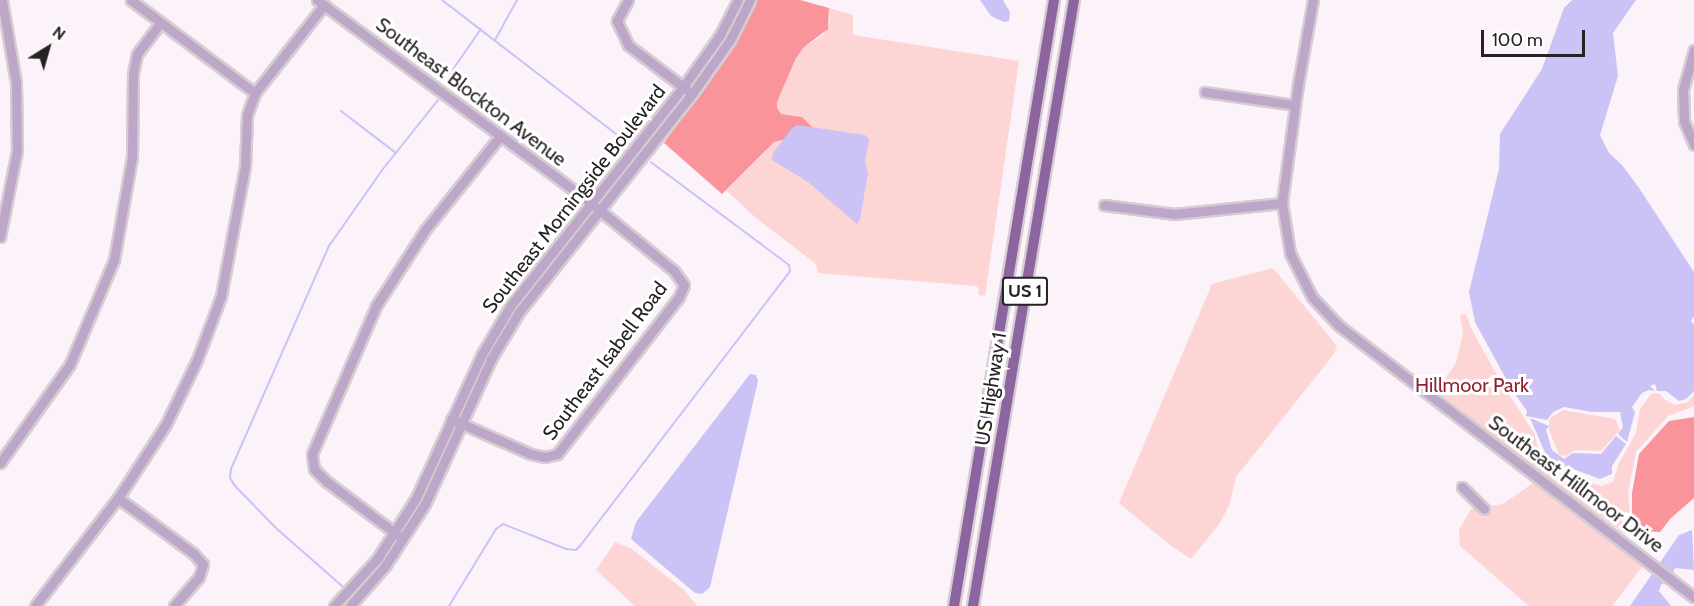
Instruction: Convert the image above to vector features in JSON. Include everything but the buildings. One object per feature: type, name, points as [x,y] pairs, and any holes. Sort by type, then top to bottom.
[{"type":"main road","name":"US Highway 1","points":[[954,606],[1054,0]]},
{"type":"main road","name":"US Highway 1","points":[[971,606],[977,582],[1074,0]]},
{"type":"main road","points":[[1030,149],[1036,169],[1044,177]]},
{"type":"main road","points":[[1026,177],[1034,182],[1041,198]]},
{"type":"main road","points":[[963,555],[969,573],[977,582]]},
{"type":"main road","points":[[957,588],[966,596],[971,606]]},
{"type":"street","points":[[0,237],[17,150],[16,83],[2,0]]},
{"type":"street","points":[[131,0],[255,93]]},
{"type":"street","points":[[627,0],[617,21],[628,45],[692,94]]},
{"type":"street","name":"Southeast Hillmoor Drive","points":[[1313,0],[1294,105],[1282,203],[1285,234],[1296,269],[1312,297],[1338,325],[1694,597]]},
{"type":"street","points":[[738,1],[749,3]]},
{"type":"street","name":"Southeast Morningside Boulevard","points":[[334,606],[377,559],[395,533],[431,469],[451,419],[482,354],[511,305],[683,87],[720,34],[738,1]]},
{"type":"street","points":[[35,606],[118,498],[166,424],[197,360],[221,296],[245,167],[247,115],[255,93],[320,2]]},
{"type":"street","name":"Southeast Blockton Avenue","points":[[320,2],[591,203],[674,271],[684,285]]},
{"type":"street","name":"Southeast Morningside Boulevard","points":[[350,606],[385,566],[425,504],[491,359],[519,312],[692,94],[730,40],[749,3]]},
{"type":"street","points":[[0,463],[70,364],[114,260],[132,157],[133,74],[137,54],[160,23]]},
{"type":"street","points":[[1694,50],[1683,90],[1684,121],[1694,145]]},
{"type":"street","points":[[1205,92],[1294,105]]},
{"type":"street","points":[[403,539],[327,482],[314,469],[312,454],[376,306],[425,230],[500,136]]},
{"type":"street","points":[[1104,205],[1174,214],[1282,203]]},
{"type":"street","name":"Southeast Isabell Road","points":[[451,419],[538,456],[557,454],[679,297],[684,285]]},
{"type":"street","points":[[1462,487],[1484,509]]},
{"type":"street","points":[[118,498],[193,553],[203,564],[199,577],[174,606]]},
{"type":"green space","points":[[829,8],[853,15],[853,35],[1019,61],[985,296],[978,295],[979,289],[976,286],[818,273],[816,264],[756,218],[726,190],[774,142],[802,137],[802,117],[781,114],[777,108],[777,102],[796,58],[804,47],[823,35],[830,22]]},
{"type":"green space","points":[[1273,268],[1337,346],[1334,354],[1236,477],[1230,503],[1220,523],[1191,559],[1170,545],[1119,503],[1212,284]]},
{"type":"green space","name":"Hillmoor Park","points":[[1466,314],[1472,330],[1499,379],[1534,433],[1540,455],[1557,467],[1586,481],[1601,486],[1613,482],[1619,463],[1636,433],[1640,409],[1651,394],[1659,393],[1665,400],[1675,405],[1688,402],[1694,395],[1694,406],[1668,416],[1636,452],[1628,493],[1630,515],[1626,535],[1508,448],[1437,391],[1456,363],[1463,333],[1460,315]]},
{"type":"green space","name":"Hillmoor Park","points":[[1563,410],[1615,419],[1620,430],[1601,451],[1575,450],[1566,456],[1559,455],[1549,430],[1549,419]]},
{"type":"green space","points":[[1536,481],[1645,563],[1612,606],[1529,606],[1460,546],[1459,530],[1471,509],[1503,504]]},
{"type":"green space","points":[[615,542],[632,549],[684,590],[697,606],[635,606],[596,570]]},
{"type":"shaded area","points":[[754,0],[800,0],[829,8],[828,29],[804,47],[796,58],[777,102],[777,108],[781,114],[802,117],[817,132],[774,142],[722,194],[664,143],[726,57]]},
{"type":"shaded area","points":[[980,0],[1003,0],[1010,12],[1009,21],[1004,22],[991,16]]},
{"type":"shaded area","points":[[1572,0],[1636,0],[1613,33],[1618,76],[1600,135],[1609,153],[1622,165],[1639,188],[1694,272],[1694,316],[1691,321],[1694,325],[1694,391],[1686,399],[1679,401],[1666,391],[1657,391],[1655,384],[1650,386],[1655,391],[1649,390],[1642,393],[1632,407],[1635,412],[1627,442],[1618,434],[1623,427],[1620,412],[1592,412],[1564,407],[1553,412],[1547,420],[1526,416],[1527,411],[1512,390],[1475,322],[1469,292],[1499,169],[1500,134],[1542,69],[1564,8]]},
{"type":"shaded area","points":[[797,125],[865,135],[869,139],[865,163],[868,173],[860,219],[857,224],[808,182],[772,160],[773,153],[792,128]]},
{"type":"shaded area","points":[[750,374],[756,375],[758,381],[710,587],[702,594],[695,593],[631,539],[636,522]]},
{"type":"shaded area","points":[[1694,417],[1694,498],[1671,518],[1660,532],[1643,531],[1632,520],[1632,493],[1639,454],[1669,421]]},
{"type":"shaded area","points":[[1530,418],[1549,426],[1546,430],[1552,450],[1564,459],[1573,453],[1601,454],[1616,436],[1626,444],[1612,466],[1612,474],[1600,479],[1547,457]]},
{"type":"shaded area","points":[[1692,530],[1694,570],[1675,568],[1671,578],[1661,585],[1659,591],[1671,606],[1630,606],[1679,535]]},
{"type":"waterway","points":[[442,0],[629,144]]},
{"type":"waterway","points":[[495,40],[517,0]]},
{"type":"waterway","points":[[449,75],[481,29]]},
{"type":"waterway","points":[[342,586],[276,528],[235,486],[230,478],[231,469],[329,246],[383,169],[438,100]]},
{"type":"waterway","points":[[341,111],[396,153]]},
{"type":"waterway","points":[[449,606],[496,529],[503,524],[566,549],[576,550],[790,271],[789,265],[651,162]]}]
